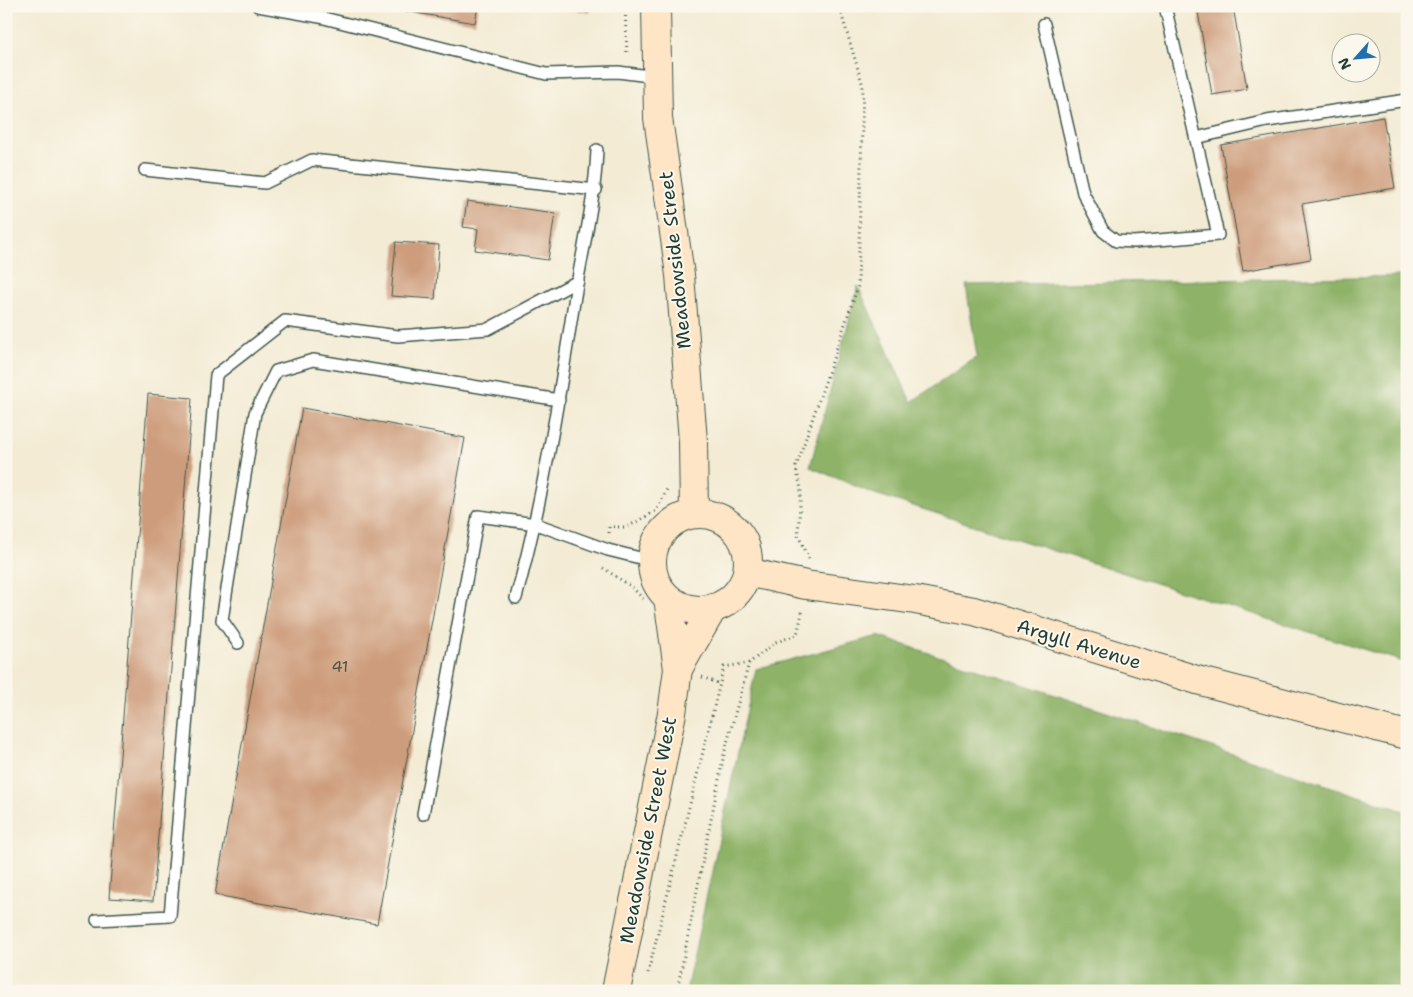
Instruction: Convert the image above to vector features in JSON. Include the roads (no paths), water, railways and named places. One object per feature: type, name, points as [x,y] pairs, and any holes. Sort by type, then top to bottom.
[{"type":"street","name":"Meadowside Street","points":[[656,6],[658,118],[680,285],[693,441],[694,514]]},
{"type":"street","points":[[694,514],[709,514],[724,520],[736,529],[744,542],[748,557],[747,572],[735,595],[713,608],[697,610],[657,600],[659,587],[654,574],[652,560],[657,541],[669,524],[681,517],[694,514]]},
{"type":"street","name":"Argyll Avenue","points":[[747,572],[806,584],[974,611],[1197,680],[1407,735]]},
{"type":"street","name":"Meadowside Street West","points":[[657,600],[678,669]]},
{"type":"street","name":"Meadowside Street West","points":[[616,991],[672,713],[678,669],[713,608]]},
{"type":"lane","points":[[258,6],[320,17],[546,74],[618,72],[657,77]]},
{"type":"lane","points":[[1044,24],[1084,193],[1103,231],[1116,241],[1134,242],[1218,235],[1165,6]]},
{"type":"lane","points":[[1196,138],[1267,121],[1407,100]]},
{"type":"lane","points":[[516,598],[536,524],[559,400],[578,281],[596,190],[598,150]]},
{"type":"lane","points":[[145,170],[265,184],[312,160],[596,190]]},
{"type":"lane","points":[[97,920],[170,916],[216,376],[284,321],[398,336],[488,329],[578,281]]},
{"type":"lane","points":[[238,643],[222,620],[255,414],[276,371],[312,360],[559,400]]},
{"type":"lane","points":[[423,814],[478,516],[536,524],[608,550],[652,560]]}]
